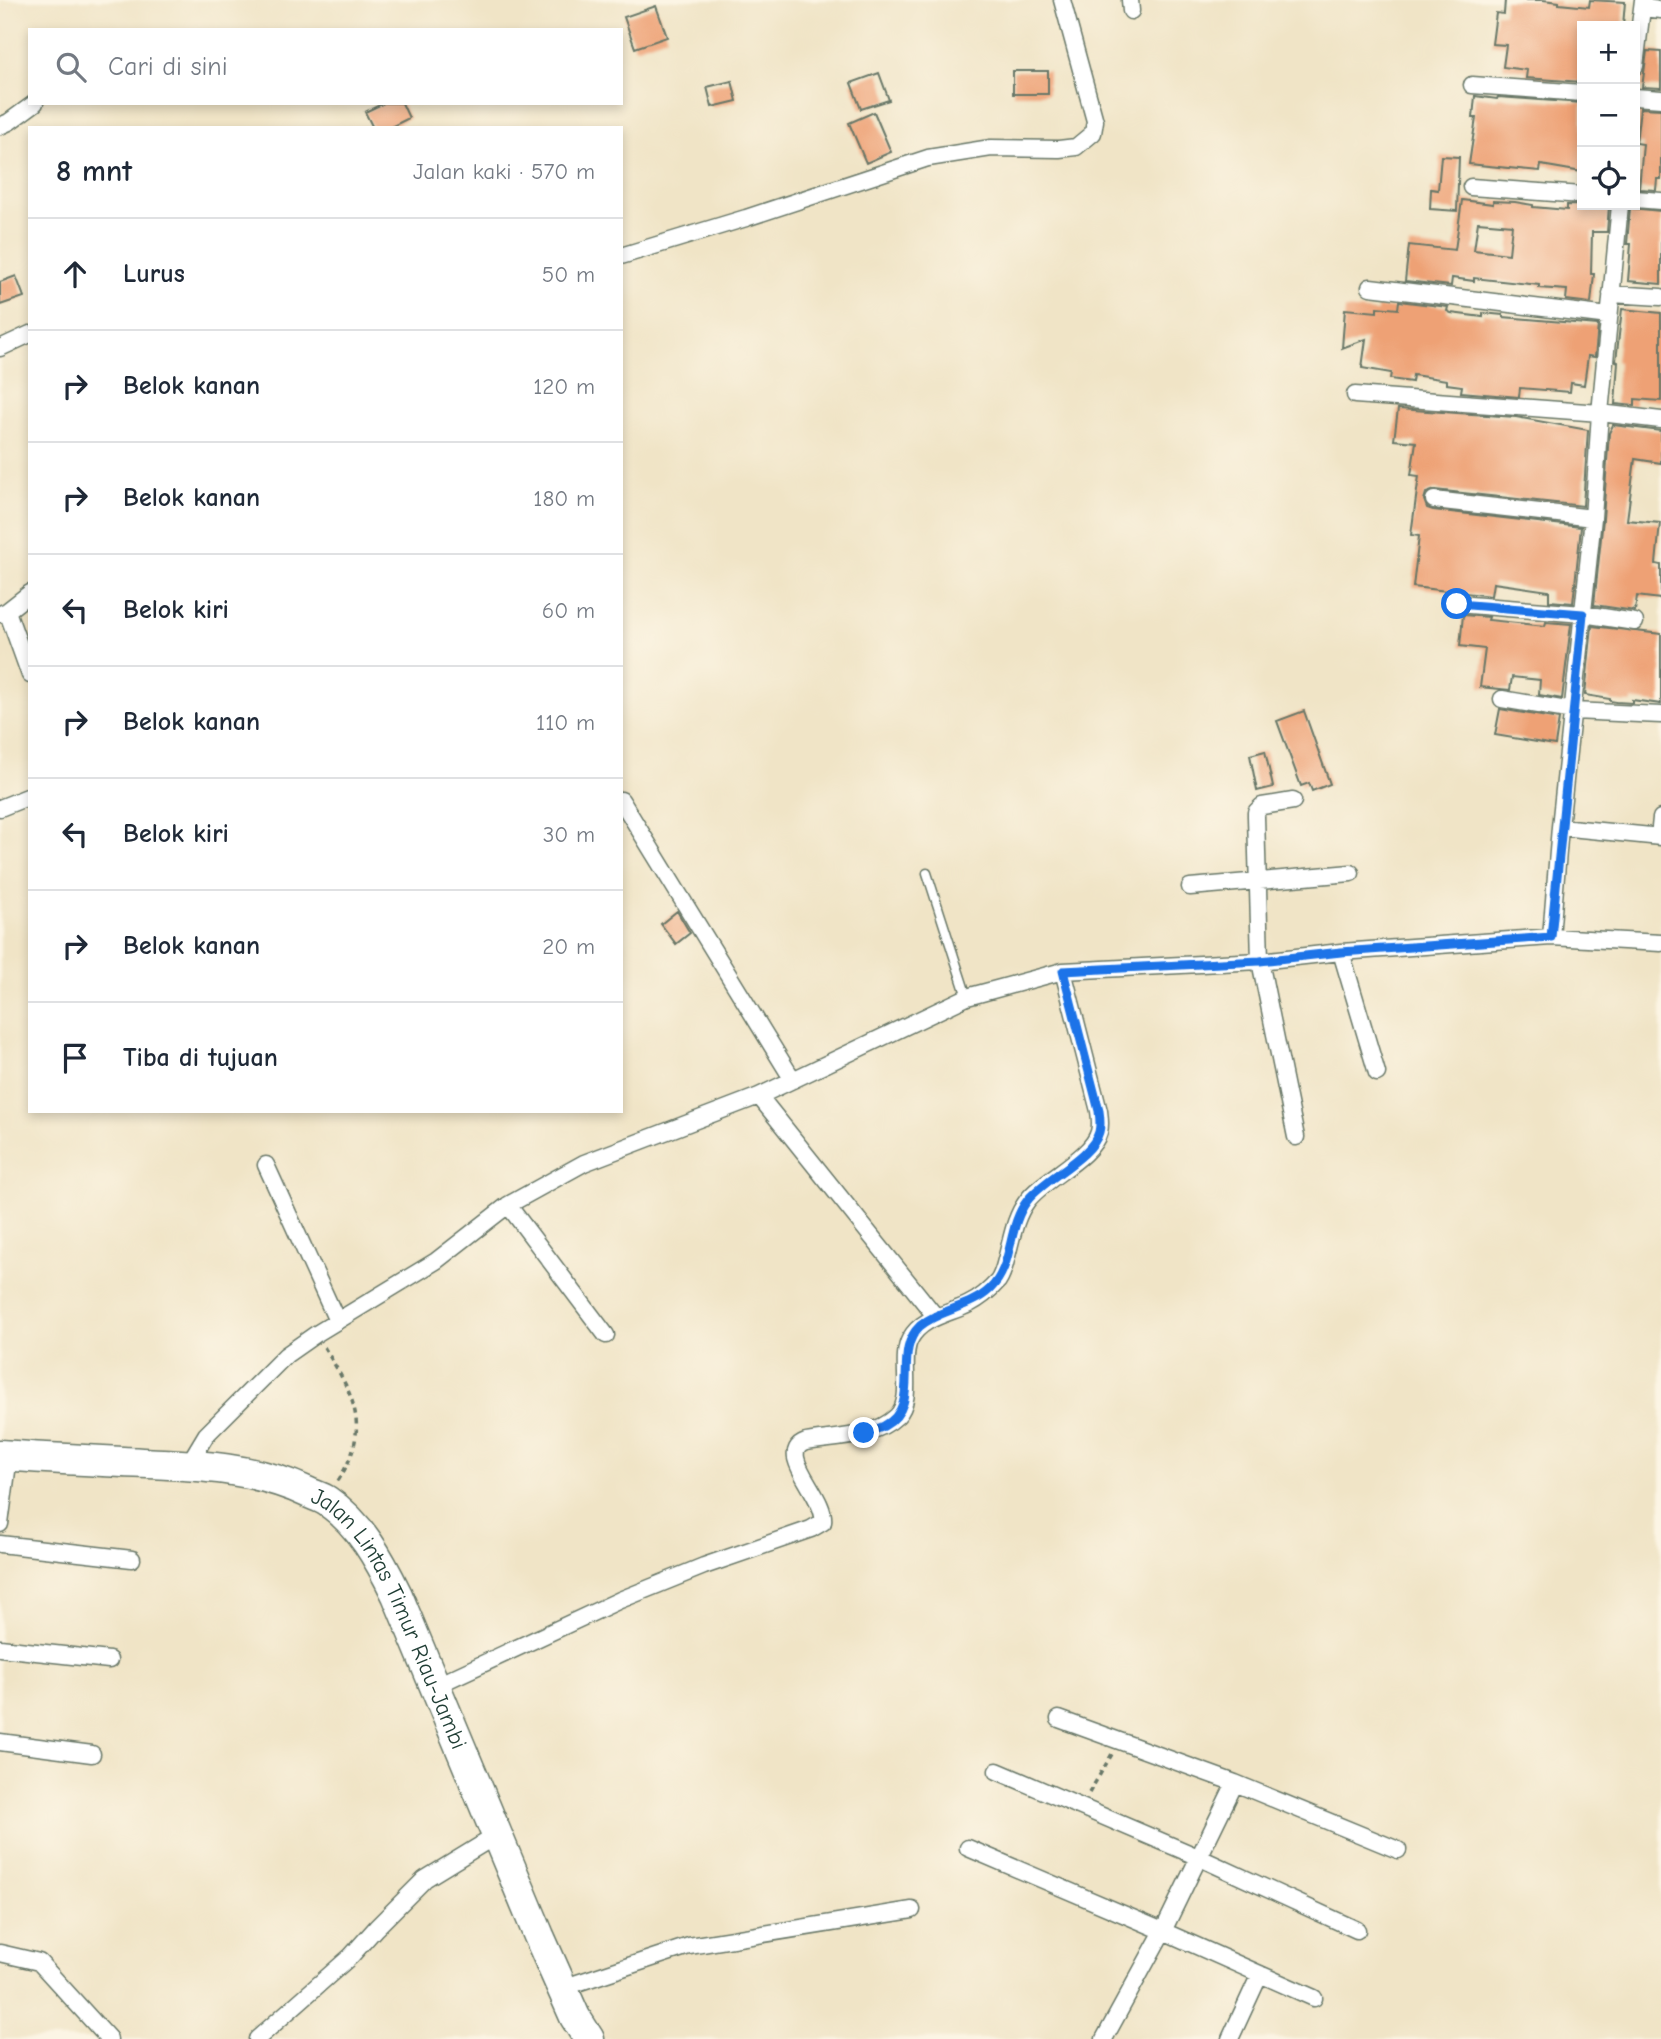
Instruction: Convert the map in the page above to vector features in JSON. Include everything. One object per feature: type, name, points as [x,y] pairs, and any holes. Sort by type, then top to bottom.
[{"type":"highway","name":"Jalan Lintas Timur Riau-Jambi","points":[[5,1456],[188,1465],[251,1473],[285,1482],[326,1501],[362,1535],[380,1561],[397,1595],[539,1936],[575,2017],[589,2039]]},
{"type":"street","points":[[623,255],[928,158],[991,148],[1076,147],[1093,134],[1095,121],[1062,0]]},
{"type":"street","points":[[1640,27],[1643,4],[1661,10]]},
{"type":"street","points":[[1472,85],[1577,93]]},
{"type":"street","points":[[1640,97],[1661,99]]},
{"type":"street","points":[[0,125],[9,122],[32,105]]},
{"type":"street","points":[[1471,187],[1577,195]]},
{"type":"street","points":[[1640,199],[1661,201]]},
{"type":"street","points":[[1551,937],[1593,518],[1619,210]]},
{"type":"street","points":[[1370,287],[1609,316]]},
{"type":"street","points":[[1611,294],[1661,297]]},
{"type":"street","points":[[0,348],[28,335]]},
{"type":"street","points":[[1355,395],[1661,420]]},
{"type":"street","points":[[1434,500],[1593,518]]},
{"type":"street","points":[[28,595],[4,613],[28,670]]},
{"type":"street","points":[[1457,604],[1583,614],[1635,622]]},
{"type":"street","points":[[1502,699],[1573,711],[1661,715]]},
{"type":"street","points":[[0,808],[28,797]]},
{"type":"street","points":[[1293,801],[1262,806],[1256,812],[1260,961],[1296,1138]]},
{"type":"street","points":[[623,803],[793,1080]]},
{"type":"street","points":[[1560,827],[1660,837],[1661,818]]},
{"type":"street","points":[[1191,887],[1351,873]]},
{"type":"street","points":[[188,1465],[206,1435],[286,1355],[436,1261],[508,1205],[584,1163],[759,1096],[967,998],[1063,971],[1260,961],[1341,952],[1551,937],[1661,943]]},
{"type":"street","points":[[1341,952],[1377,1073]]},
{"type":"street","points":[[435,1686],[620,1600],[704,1566],[811,1529],[823,1522],[822,1507],[800,1469],[794,1455],[795,1449],[806,1442],[864,1433],[886,1426],[900,1413],[905,1395],[907,1347],[910,1338],[921,1325],[970,1303],[1000,1279],[1019,1213],[1026,1202],[1037,1189],[1091,1147],[1098,1134],[1099,1111],[1063,971]]},
{"type":"street","points":[[759,1096],[936,1317]]},
{"type":"street","points":[[266,1165],[337,1321]]},
{"type":"street","points":[[508,1205],[606,1335]]},
{"type":"street","points":[[0,1524],[5,1456]]},
{"type":"street","points":[[0,1544],[132,1559]]},
{"type":"street","points":[[0,1647],[109,1660]]},
{"type":"street","points":[[1059,1719],[1235,1783],[1398,1850]]},
{"type":"street","points":[[0,1742],[92,1754]]},
{"type":"street","points":[[997,1771],[1198,1857],[1357,1930]]},
{"type":"street","points":[[1104,2039],[1163,1931],[1235,1783]]},
{"type":"street","points":[[257,2039],[351,1956],[425,1879],[497,1835]]},
{"type":"street","points":[[968,1848],[1314,1998]]},
{"type":"street","points":[[562,1988],[689,1946],[912,1910]]},
{"type":"street","points":[[0,1953],[38,1962],[110,2039]]},
{"type":"street","points":[[1230,2039],[1260,1974]]},
{"type":"lane","points":[[927,873],[967,998]]},
{"type":"path","points":[[316,1334],[347,1384],[358,1424],[346,1469],[326,1501]]},
{"type":"path","points":[[1081,1807],[1120,1741]]},
{"type":"building","points":[[1505,0],[1543,0],[1589,7],[1590,0],[1625,2],[1623,21],[1577,21],[1577,82],[1526,78],[1527,70],[1503,67],[1506,45],[1492,44],[1496,13],[1504,14]]},
{"type":"building","points":[[656,6],[667,37],[635,48],[624,17]]},
{"type":"building","points":[[1647,51],[1661,52],[1661,88],[1642,87]]},
{"type":"building","points":[[1013,71],[1048,71],[1048,94],[1013,94]]},
{"type":"building","points":[[879,73],[889,100],[861,109],[851,83]]},
{"type":"building","points":[[732,81],[737,101],[712,107],[707,87]]},
{"type":"building","points":[[1475,96],[1577,103],[1577,171],[1541,165],[1540,171],[1469,164],[1476,118],[1473,118]]},
{"type":"building","points":[[380,105],[403,105],[409,118],[393,126],[372,126],[365,112]]},
{"type":"building","points":[[1640,108],[1661,109],[1661,179],[1657,179],[1656,190],[1640,189],[1643,144],[1640,144]]},
{"type":"building","points":[[874,112],[891,152],[866,163],[849,123]]},
{"type":"building","points":[[1441,156],[1459,157],[1457,211],[1430,209],[1431,189],[1438,190]]},
{"type":"building","points":[[1462,200],[1493,204],[1493,201],[1515,202],[1533,207],[1567,210],[1567,205],[1577,205],[1577,210],[1609,210],[1607,232],[1592,232],[1591,274],[1594,274],[1591,303],[1566,300],[1567,290],[1539,288],[1539,285],[1474,278],[1474,281],[1452,278],[1451,286],[1405,281],[1409,245],[1455,250]],"holes":[[[1478,222],[1512,225],[1509,254],[1474,250]]]},
{"type":"building","points":[[1630,210],[1661,211],[1661,284],[1628,281],[1631,244],[1627,244]]},
{"type":"building","points":[[16,276],[24,297],[0,305],[0,282]]},
{"type":"building","points":[[1399,301],[1448,307],[1447,311],[1451,313],[1483,317],[1483,313],[1598,325],[1595,357],[1588,356],[1584,385],[1571,383],[1570,392],[1520,388],[1519,397],[1461,392],[1462,386],[1447,384],[1447,380],[1413,375],[1412,382],[1390,379],[1391,373],[1362,368],[1366,339],[1342,348],[1345,309],[1377,312],[1377,307],[1398,309]]},
{"type":"building","points":[[1622,309],[1661,313],[1661,401],[1635,399],[1635,406],[1615,404],[1616,361]]},
{"type":"building","points":[[1398,409],[1516,417],[1588,430],[1583,506],[1435,490],[1426,493],[1424,500],[1427,508],[1433,510],[1581,527],[1573,603],[1549,601],[1549,591],[1493,583],[1491,596],[1413,587],[1419,536],[1411,535],[1419,476],[1411,475],[1416,442],[1394,440]]},
{"type":"building","points":[[1613,425],[1661,431],[1661,463],[1635,459],[1627,520],[1660,523],[1656,564],[1661,565],[1661,599],[1637,596],[1635,611],[1594,605],[1609,433]]},
{"type":"building","points":[[1463,615],[1545,626],[1546,622],[1571,624],[1562,699],[1539,695],[1540,680],[1512,677],[1510,690],[1480,687],[1485,649],[1460,646]]},
{"type":"building","points":[[1592,626],[1661,634],[1661,704],[1632,700],[1632,703],[1616,702],[1585,695]]},
{"type":"building","points":[[1500,709],[1559,719],[1555,745],[1495,735]]},
{"type":"building","points":[[1304,711],[1330,784],[1312,791],[1309,783],[1301,786],[1277,721]]},
{"type":"building","points":[[1265,751],[1273,787],[1257,791],[1250,755]]},
{"type":"building","points":[[677,911],[690,933],[676,944],[661,924]]},
{"type":"route","points":[[864,1433],[886,1426],[900,1413],[905,1395],[907,1347],[910,1338],[921,1325],[970,1303],[1000,1279],[1019,1213],[1026,1202],[1037,1189],[1091,1147],[1098,1134],[1099,1111],[1063,971],[1260,961],[1341,952],[1551,937],[1583,614],[1457,604]]}]
